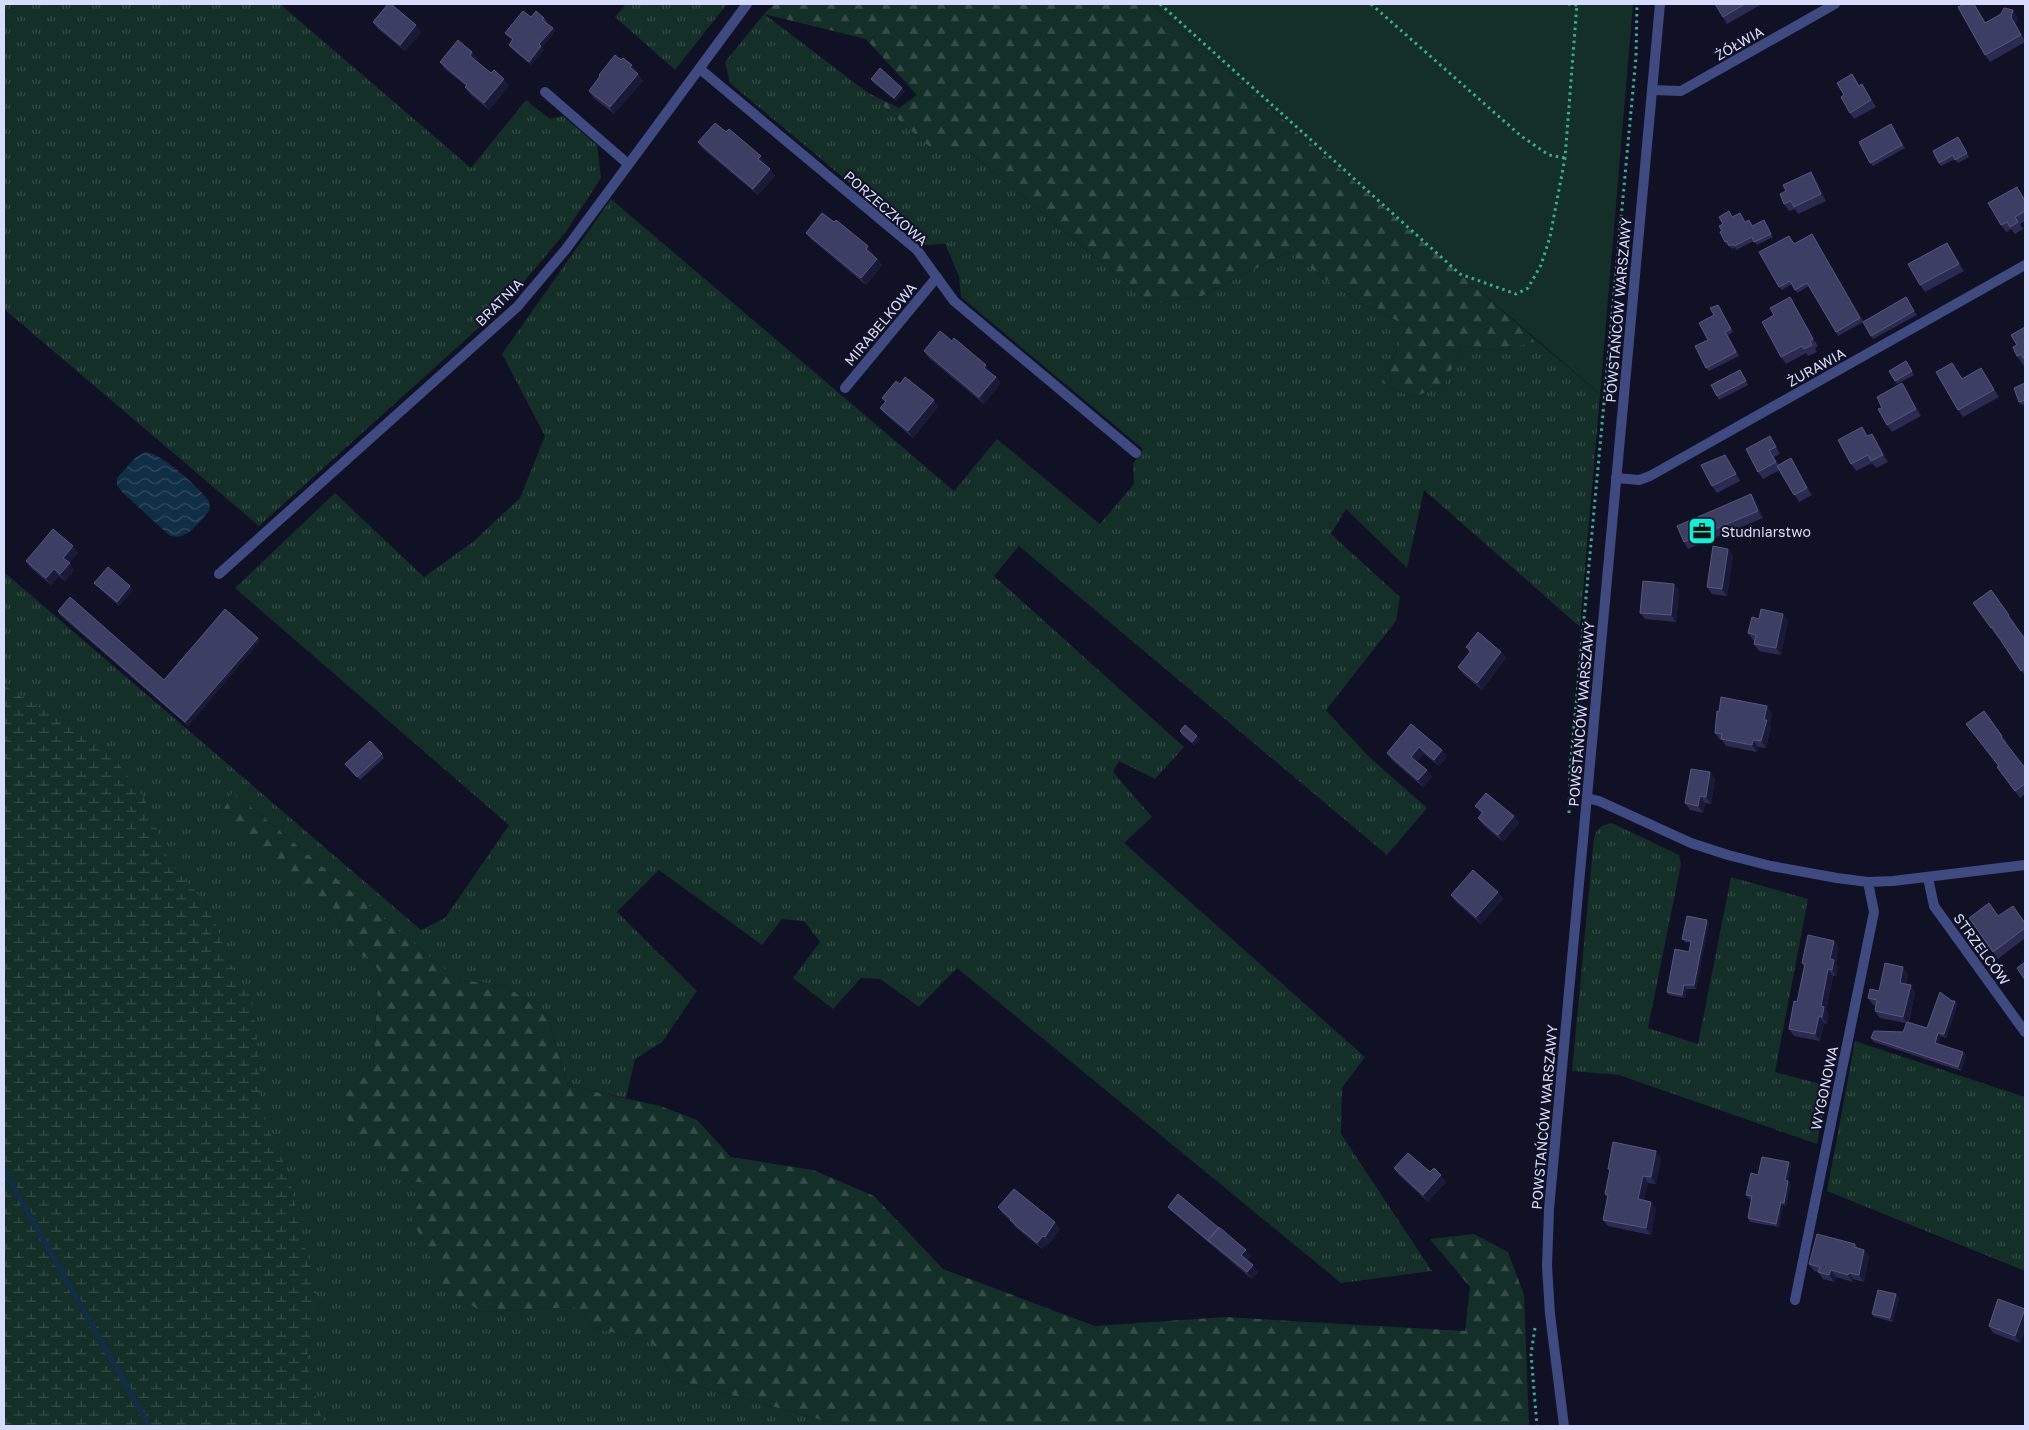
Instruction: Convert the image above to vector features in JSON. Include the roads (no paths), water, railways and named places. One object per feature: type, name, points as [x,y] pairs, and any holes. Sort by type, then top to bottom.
[{"type":"street","name":"BRATNIA","points":[[219,574],[518,307],[566,249],[747,4]]},
{"type":"street","name":"POWSTAŃCÓW WARSZAWY","points":[[1564,1426],[1550,1314],[1547,1266],[1549,1218],[1660,4]]},
{"type":"street","name":"ŻÓŁWIA","points":[[1652,90],[1681,91],[1835,4]]},
{"type":"street","name":"PORZECZKOWA","points":[[700,70],[917,250],[954,301],[1136,453]]},
{"type":"street","points":[[546,92],[628,164]]},
{"type":"street","name":"ŻURAWIA","points":[[1616,478],[1636,480],[1650,476],[2025,265]]},
{"type":"street","name":"MIRABELKOWA","points":[[845,388],[937,277]]},
{"type":"street","points":[[1587,798],[1599,801],[1691,842],[1728,856],[1771,866],[1868,882],[1928,878],[2025,865]]},
{"type":"street","name":"STRZELCÓW","points":[[1928,878],[1934,906],[2025,1032]]},
{"type":"street","name":"WYGONOWA","points":[[1795,1300],[1874,912],[1868,882]]},
{"type":"water","points":[[145,452],[161,458],[170,464],[209,501],[210,510],[187,534],[175,537],[169,535],[122,492],[117,485],[117,478],[135,458]]},
{"type":"waterway","points":[[4,1170],[149,1426]]},
{"type":"place","name":"Studniarstwo","points":[[1702,531]]}]
